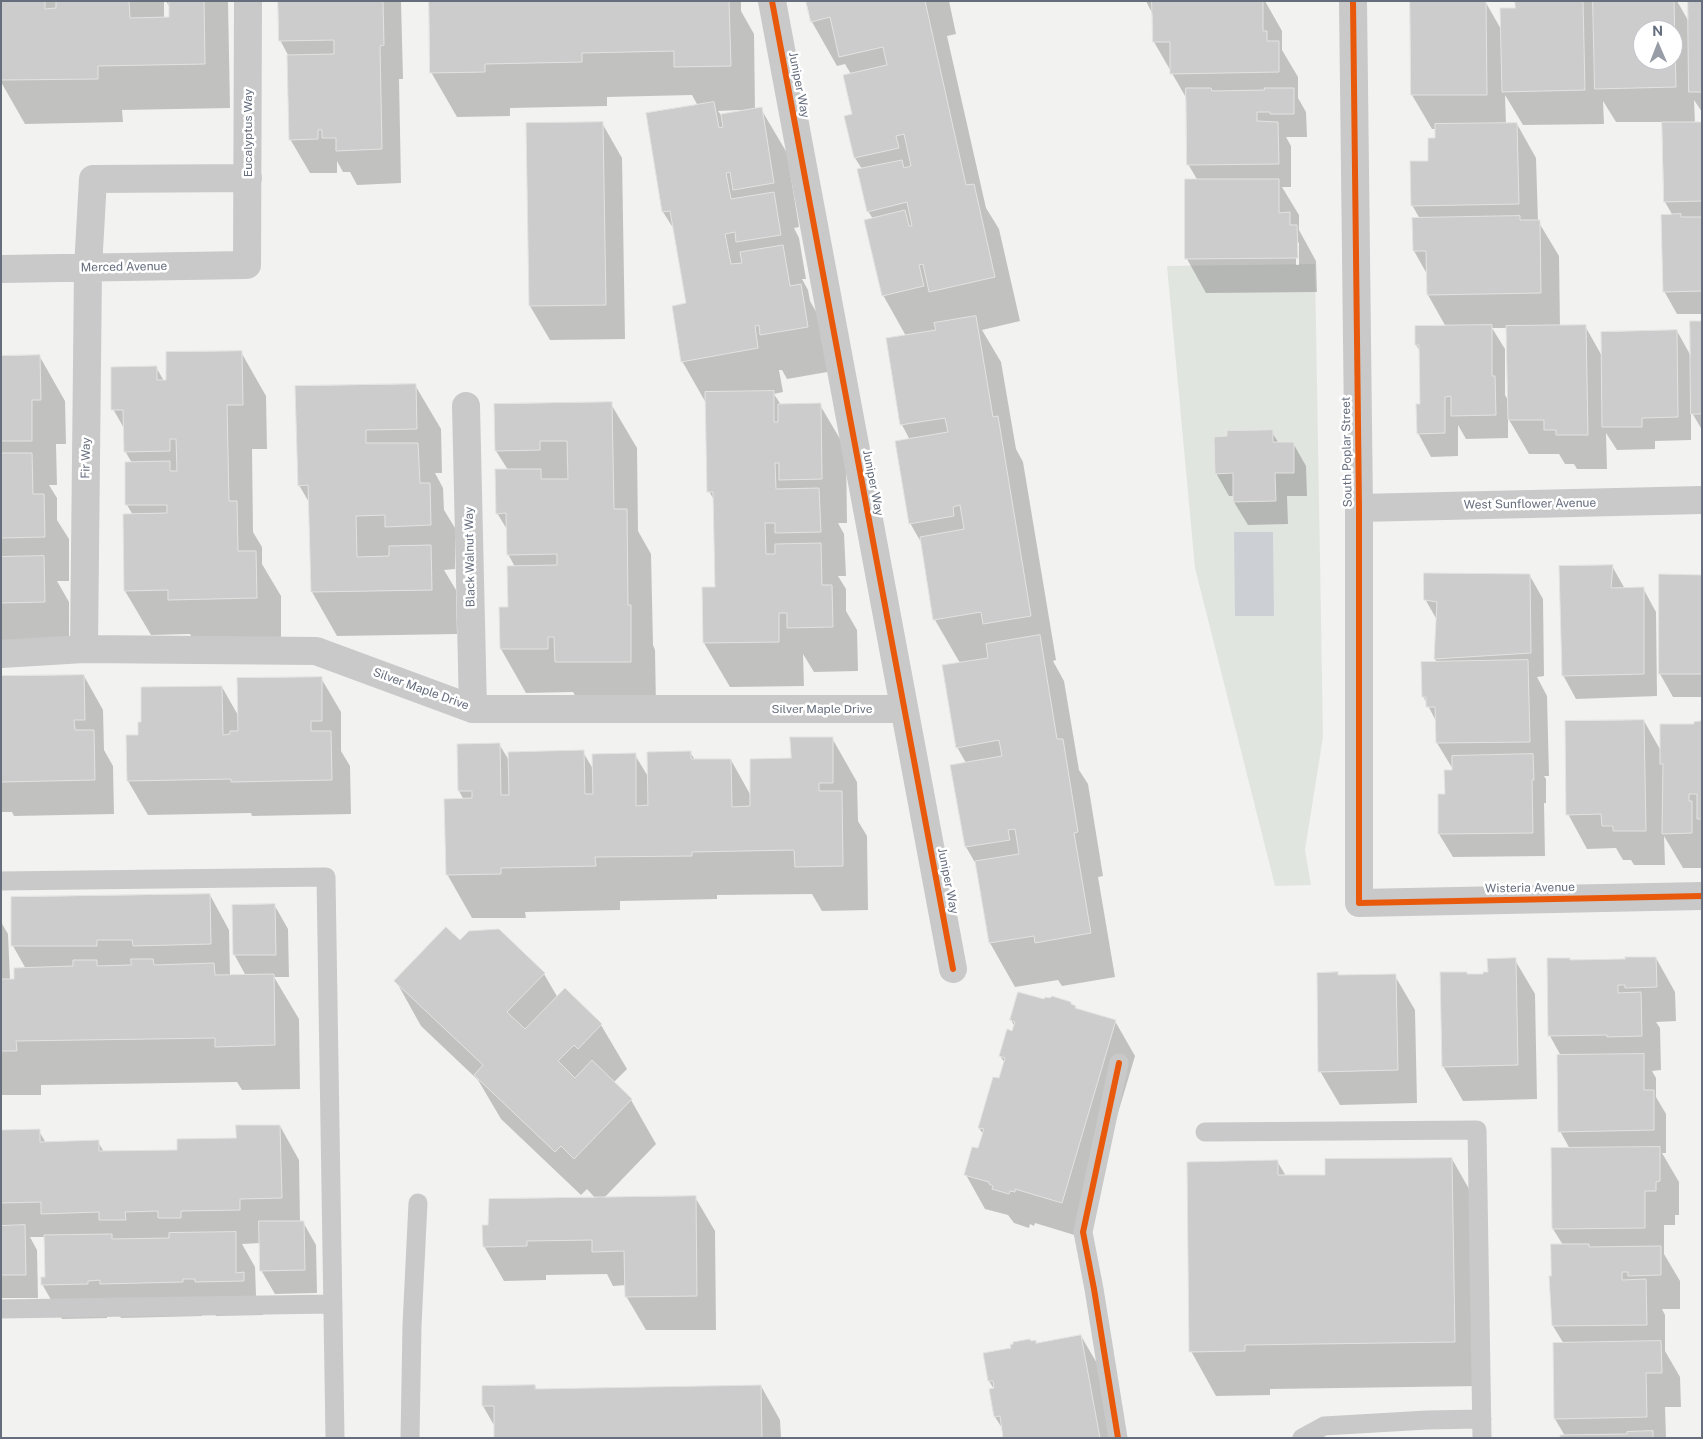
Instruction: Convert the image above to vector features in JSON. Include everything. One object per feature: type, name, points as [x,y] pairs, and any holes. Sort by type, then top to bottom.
[{"type":"street","name":"Eucalyptus Way","points":[[247,265],[248,1]]},
{"type":"street","name":"Juniper Way","points":[[772,1],[953,970]]},
{"type":"street","name":"South Poplar Street","points":[[1353,1],[1359,508],[1358,903]]},
{"type":"street","name":"Fir Way","points":[[84,649],[88,268],[93,179],[248,178]]},
{"type":"street","name":"Merced Avenue","points":[[1,269],[247,265]]},
{"type":"street","name":"Black Walnut Way","points":[[466,406],[473,709]]},
{"type":"street","name":"West Sunflower Avenue","points":[[1359,508],[1702,500]]},
{"type":"street","name":"Silver Maple Drive","points":[[1,654],[84,649],[316,650],[473,709],[904,709]]},
{"type":"street","name":"Wisteria Avenue","points":[[1358,903],[1702,896]]},
{"type":"lane","points":[[1,881],[326,877],[335,1438]]},
{"type":"lane","points":[[1118,1438],[1083,1232],[1119,1063]]},
{"type":"lane","points":[[1205,1132],[1478,1130],[1482,1438]]},
{"type":"lane","points":[[410,1438],[412,1325],[418,1203]]},
{"type":"lane","points":[[1,1309],[333,1304]]},
{"type":"lane","points":[[1302,1438],[1324,1426],[1482,1419]]},
{"type":"shaded area","points":[[1315,264],[1323,737],[1305,850],[1311,885],[1275,886],[1195,568],[1167,266]]},
{"type":"shaded area","points":[[1234,532],[1273,532],[1274,616],[1235,616]]},
{"type":"building","points":[[1,1],[45,1],[45,9],[56,8],[56,1],[129,1],[130,18],[169,17],[169,1],[204,1],[205,64],[98,66],[98,79],[1,80]]},
{"type":"building","points":[[278,1],[383,1],[384,45],[380,46],[382,149],[336,151],[336,138],[322,138],[322,130],[318,130],[318,139],[289,140],[287,55],[334,54],[334,40],[279,41]]},
{"type":"building","points":[[429,1],[729,1],[731,66],[674,67],[674,51],[582,53],[582,62],[485,64],[485,72],[430,73]]},
{"type":"building","points":[[806,1],[925,1],[966,185],[974,184],[995,277],[929,292],[923,264],[919,265],[924,286],[882,296],[864,220],[905,210],[909,226],[912,226],[907,202],[867,212],[857,169],[902,160],[904,168],[911,166],[904,134],[896,136],[899,148],[854,158],[844,116],[852,114],[843,75],[887,65],[883,47],[839,57],[830,17],[811,22]]},
{"type":"building","points":[[1152,1],[1263,1],[1263,31],[1267,31],[1267,41],[1279,41],[1279,72],[1170,74],[1170,42],[1153,42]]},
{"type":"building","points":[[1410,1],[1486,1],[1487,95],[1411,95]]},
{"type":"building","points":[[1515,1],[1583,1],[1585,90],[1502,92],[1500,8],[1515,8]]},
{"type":"building","points":[[1593,1],[1674,1],[1674,20],[1633,20],[1633,70],[1676,70],[1676,87],[1595,89]]},
{"type":"building","points":[[1688,1],[1702,1],[1702,92],[1689,92]]},
{"type":"building","points":[[1186,88],[1211,88],[1212,91],[1294,88],[1294,114],[1257,112],[1257,121],[1278,122],[1279,164],[1187,165]]},
{"type":"building","points":[[714,102],[719,128],[723,127],[721,114],[762,107],[774,183],[733,190],[730,172],[726,173],[731,199],[774,192],[781,235],[736,242],[735,232],[725,234],[731,264],[742,263],[740,252],[783,245],[790,286],[801,284],[808,327],[760,335],[759,325],[755,326],[758,348],[681,362],[672,306],[686,303],[670,211],[662,212],[646,113]]},
{"type":"building","points":[[603,122],[606,305],[529,306],[526,123]]},
{"type":"building","points":[[1662,122],[1702,122],[1702,201],[1664,202]]},
{"type":"building","points":[[1517,123],[1519,204],[1411,206],[1410,161],[1428,161],[1428,138],[1435,138],[1435,124]]},
{"type":"building","points":[[1185,179],[1279,179],[1279,213],[1290,212],[1290,225],[1297,225],[1298,258],[1185,259]]},
{"type":"building","points":[[1681,214],[1681,217],[1702,217],[1702,291],[1663,292],[1661,215]]},
{"type":"building","points":[[1520,216],[1520,220],[1540,220],[1541,293],[1427,295],[1426,251],[1413,251],[1412,218]]},
{"type":"building","points":[[976,316],[993,417],[998,416],[1031,616],[983,624],[981,612],[933,620],[920,537],[964,529],[960,505],[953,507],[954,516],[909,524],[895,441],[948,432],[945,418],[900,425],[886,338],[936,330],[934,323]]},
{"type":"building","points":[[1690,321],[1702,321],[1702,414],[1691,414]]},
{"type":"building","points":[[1492,325],[1492,376],[1495,376],[1496,415],[1451,416],[1451,396],[1445,397],[1445,433],[1417,434],[1416,404],[1420,404],[1419,345],[1415,345],[1415,326]]},
{"type":"building","points":[[1586,325],[1588,435],[1556,435],[1556,430],[1544,430],[1544,420],[1508,420],[1506,326]]},
{"type":"building","points":[[1677,330],[1678,417],[1642,418],[1642,427],[1602,427],[1601,332]]},
{"type":"building","points":[[242,351],[243,405],[227,405],[229,501],[237,501],[238,551],[256,551],[257,598],[168,600],[168,590],[124,591],[123,514],[167,513],[167,505],[125,505],[125,462],[170,461],[170,471],[177,471],[176,439],[170,439],[170,451],[124,452],[123,410],[111,410],[111,367],[157,366],[157,380],[166,380],[166,352]]},
{"type":"building","points":[[40,355],[41,400],[32,400],[32,441],[1,441],[1,356]]},
{"type":"building","points":[[416,384],[417,429],[366,430],[366,443],[418,443],[420,483],[430,483],[431,525],[385,527],[385,515],[356,516],[357,557],[389,556],[389,546],[431,545],[432,590],[311,592],[308,485],[298,486],[295,386]]},
{"type":"building","points":[[774,391],[774,422],[778,422],[778,404],[821,403],[822,479],[779,480],[779,463],[775,463],[776,489],[819,488],[821,532],[775,533],[775,523],[765,523],[766,554],[775,554],[775,544],[821,543],[822,585],[832,585],[833,627],[787,628],[787,613],[779,613],[779,642],[703,643],[702,587],[715,587],[713,492],[707,492],[705,392]]},
{"type":"building","points":[[612,402],[614,509],[627,509],[628,605],[631,605],[631,662],[555,662],[554,637],[548,637],[548,649],[500,649],[499,607],[508,607],[507,566],[557,565],[557,554],[507,555],[506,513],[496,514],[495,469],[541,469],[541,479],[568,479],[567,441],[540,441],[540,450],[495,451],[494,404]]},
{"type":"building","points":[[1273,430],[1273,442],[1294,442],[1294,473],[1275,473],[1276,501],[1233,502],[1233,473],[1215,474],[1214,437],[1227,436],[1227,431]]},
{"type":"building","points":[[1,453],[32,453],[33,494],[44,494],[45,537],[1,538]]},
{"type":"building","points":[[44,556],[45,602],[1,603],[1,557]]},
{"type":"building","points":[[1613,565],[1611,588],[1644,587],[1644,674],[1562,676],[1559,566]]},
{"type":"building","points":[[1424,573],[1530,574],[1531,653],[1434,659],[1437,602],[1424,600]]},
{"type":"building","points":[[1659,574],[1702,575],[1702,674],[1659,674]]},
{"type":"building","points":[[1040,635],[1057,739],[1063,739],[1078,832],[1074,833],[1091,933],[1035,943],[1034,936],[989,943],[975,861],[1019,854],[1015,829],[1008,830],[1010,840],[965,847],[950,765],[1002,756],[999,740],[956,748],[942,665],[988,658],[986,644]]},
{"type":"building","points":[[1528,660],[1530,742],[1436,743],[1435,707],[1426,707],[1426,697],[1422,697],[1421,662]]},
{"type":"building","points":[[84,675],[85,720],[74,720],[75,730],[94,730],[95,780],[1,782],[1,676]]},
{"type":"building","points":[[322,677],[322,721],[311,721],[311,731],[331,731],[332,780],[231,782],[231,779],[127,781],[126,735],[138,735],[138,722],[141,722],[141,687],[222,686],[223,735],[230,734],[230,731],[238,731],[237,678]]},
{"type":"building","points":[[1644,720],[1646,831],[1613,831],[1613,826],[1602,826],[1601,814],[1566,815],[1565,721]]},
{"type":"building","points":[[1702,721],[1702,819],[1697,819],[1697,794],[1689,794],[1689,801],[1692,801],[1692,833],[1662,834],[1663,764],[1660,764],[1660,724],[1694,724],[1694,722]]},
{"type":"building","points":[[790,737],[833,737],[833,783],[819,783],[819,791],[842,791],[843,866],[795,867],[794,850],[692,852],[692,856],[595,857],[596,866],[501,868],[501,874],[446,875],[444,799],[472,798],[472,791],[458,791],[457,744],[500,743],[501,795],[509,795],[508,752],[584,750],[585,794],[593,794],[592,754],[636,753],[636,806],[648,805],[647,752],[691,751],[691,759],[731,759],[732,807],[750,806],[750,759],[791,758]]},
{"type":"building","points":[[1533,754],[1533,833],[1438,834],[1438,794],[1445,794],[1444,770],[1452,770],[1452,756]]},
{"type":"building","points":[[210,894],[211,944],[133,946],[132,940],[97,940],[97,946],[11,946],[11,897]]},
{"type":"building","points":[[275,904],[276,955],[233,955],[232,905]]},
{"type":"building","points":[[446,927],[460,940],[469,931],[499,929],[545,973],[507,1012],[525,1029],[565,988],[602,1024],[578,1049],[574,1045],[558,1061],[575,1078],[592,1060],[632,1099],[574,1159],[561,1146],[555,1152],[474,1075],[483,1065],[394,981]]},
{"type":"building","points":[[1625,957],[1656,957],[1657,987],[1625,988],[1625,985],[1618,985],[1618,993],[1641,992],[1642,1036],[1548,1036],[1547,958],[1570,958],[1570,960],[1625,959]]},
{"type":"building","points":[[1516,958],[1518,1065],[1442,1067],[1440,972],[1483,974],[1483,972],[1488,972],[1487,959]]},
{"type":"building","points":[[131,959],[153,959],[154,965],[214,963],[215,975],[274,974],[275,1045],[215,1047],[215,1038],[16,1041],[17,1051],[1,1051],[1,979],[14,979],[14,968],[73,966],[73,960],[97,960],[97,966],[131,965]]},
{"type":"building","points":[[1338,972],[1338,975],[1396,974],[1398,1070],[1318,1072],[1317,973]]},
{"type":"building","points":[[1018,992],[1044,999],[1045,997],[1050,998],[1052,996],[1071,1002],[1071,1004],[1076,1006],[1075,1008],[1116,1020],[1062,1203],[1015,1189],[1015,1192],[1010,1191],[1009,1194],[992,1189],[993,1186],[989,1182],[964,1175],[972,1147],[978,1148],[984,1129],[978,1128],[993,1077],[999,1078],[1005,1058],[999,1056],[1007,1029],[1012,1031],[1015,1022],[1010,1020]]},
{"type":"building","points":[[1644,1054],[1644,1090],[1654,1090],[1654,1130],[1558,1132],[1557,1055]]},
{"type":"building","points":[[236,1125],[280,1125],[282,1198],[240,1199],[240,1210],[181,1211],[181,1218],[158,1218],[158,1211],[125,1212],[126,1220],[99,1220],[99,1212],[41,1214],[41,1202],[1,1203],[1,1130],[40,1129],[40,1142],[99,1140],[99,1151],[177,1150],[177,1139],[236,1138]]},
{"type":"building","points":[[1660,1147],[1660,1181],[1656,1182],[1656,1191],[1645,1191],[1645,1228],[1552,1229],[1551,1148]]},
{"type":"building","points":[[1452,1158],[1455,1342],[1245,1345],[1245,1351],[1189,1352],[1187,1162],[1278,1160],[1278,1175],[1325,1175],[1325,1159]]},
{"type":"building","points":[[696,1196],[697,1296],[625,1297],[624,1251],[592,1252],[592,1240],[527,1241],[527,1246],[483,1247],[482,1225],[488,1225],[489,1199]]},
{"type":"building","points":[[259,1221],[304,1221],[305,1270],[260,1271]]},
{"type":"building","points":[[25,1225],[26,1275],[1,1275],[1,1226]]},
{"type":"building","points":[[236,1232],[236,1273],[244,1272],[244,1281],[195,1282],[195,1279],[183,1279],[183,1282],[100,1284],[100,1280],[88,1281],[88,1284],[41,1285],[41,1277],[45,1277],[44,1235],[112,1234],[112,1239],[169,1238],[169,1233]]},
{"type":"building","points":[[1551,1244],[1589,1244],[1589,1247],[1661,1246],[1661,1275],[1628,1276],[1628,1272],[1622,1272],[1622,1280],[1646,1279],[1647,1325],[1552,1326],[1549,1276],[1551,1276]]},
{"type":"building","points":[[1081,1335],[1100,1438],[1003,1438],[1000,1416],[994,1417],[989,1389],[994,1388],[993,1381],[988,1381],[983,1353],[1011,1348],[1010,1345],[1013,1342],[1030,1339],[1031,1341],[1036,1340],[1036,1343]]},
{"type":"building","points":[[1661,1341],[1662,1373],[1646,1373],[1647,1417],[1554,1419],[1553,1343]]},
{"type":"building","points":[[535,1385],[535,1389],[761,1385],[762,1438],[494,1438],[494,1406],[482,1406],[482,1386]]},
{"type":"building","points":[[1653,1431],[1653,1438],[1560,1438],[1560,1435],[1627,1434],[1627,1432]]},
{"type":"cycle path","points":[[772,1],[953,969]]},
{"type":"cycle path","points":[[1353,1],[1359,508],[1359,903],[1702,896]]},
{"type":"cycle path","points":[[1118,1438],[1083,1232],[1119,1063]]}]
